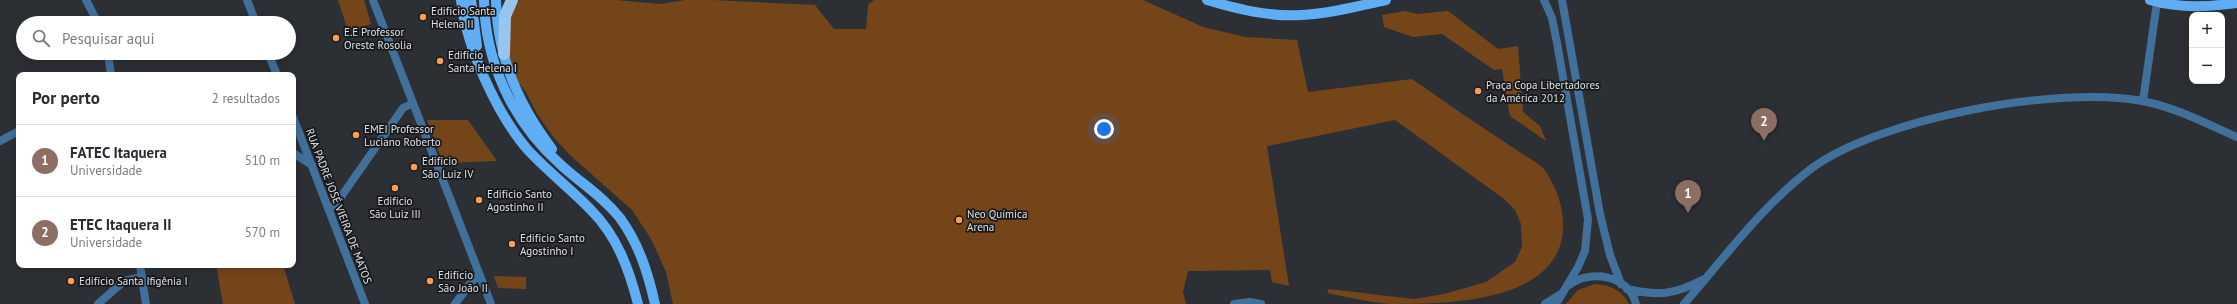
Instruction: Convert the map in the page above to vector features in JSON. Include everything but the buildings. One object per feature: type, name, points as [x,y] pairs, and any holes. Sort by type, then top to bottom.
[{"type":"highway","points":[[504,54],[503,26],[505,6]]},
{"type":"main road","points":[[461,0],[466,30],[492,92],[515,133],[551,173],[592,210],[616,242],[627,267],[638,304]]},
{"type":"main road","points":[[471,0],[479,61]]},
{"type":"main road","points":[[484,0],[486,26],[494,62],[509,100],[532,136],[571,174],[601,197],[628,229],[646,268],[655,304]]},
{"type":"main road","points":[[496,0],[505,6]]},
{"type":"main road","points":[[1207,0],[1247,11],[1274,15],[1301,15],[1332,11],[1386,0]]},
{"type":"main road","points":[[1332,11],[1344,0]]},
{"type":"main road","points":[[2154,1],[2174,4],[2214,5],[2237,3]]},
{"type":"main road","points":[[504,54],[516,91],[526,110],[545,140],[571,174]]},
{"type":"street","points":[[86,0],[94,16]]},
{"type":"street","points":[[247,0],[253,16]]},
{"type":"street","points":[[373,0],[492,304]]},
{"type":"street","points":[[1544,0],[1552,18],[1588,219],[1584,251],[1556,304]]},
{"type":"street","points":[[1562,0],[1600,214],[1610,255],[1624,286],[1636,304]]},
{"type":"street","points":[[2143,101],[2154,1]]},
{"type":"street","points":[[109,60],[111,72]]},
{"type":"street","points":[[271,60],[276,72]]},
{"type":"street","points":[[1684,304],[1749,228],[1788,189],[1830,157],[1874,136],[1938,118],[2021,103],[2091,98],[2143,101],[2180,113],[2237,137]]},
{"type":"street","points":[[328,209],[336,204],[403,108],[413,103]]},
{"type":"street","name":"RUA PADRE JOSÉ VIEIRA DE MATOS","points":[[296,125],[365,304]]},
{"type":"street","points":[[0,141],[16,133]]},
{"type":"street","points":[[296,155],[312,165]]},
{"type":"street","points":[[140,268],[146,304]]},
{"type":"street","points":[[456,304],[472,281],[480,275]]},
{"type":"street","points":[[1545,304],[1585,277],[1597,275],[1610,278],[1624,286],[1659,294],[1671,293],[1684,289],[1708,277]]},
{"type":"street","points":[[98,304],[124,282],[142,277]]},
{"type":"street","points":[[1234,304],[1250,302],[1261,304]]},
{"type":"shaded area","points":[[338,0],[364,0],[371,24],[348,31]]},
{"type":"shaded area","name":"Neo Química Arena","points":[[519,0],[616,0],[660,4],[685,0],[712,0],[815,5],[834,29],[866,29],[868,5],[874,0],[1143,0],[1203,27],[1245,37],[1297,40],[1308,92],[1412,79],[1544,169],[1558,196],[1563,221],[1562,238],[1553,260],[1537,276],[1516,288],[1491,296],[1464,301],[1390,304],[1327,293],[1329,289],[1414,299],[1444,294],[1486,282],[1515,262],[1522,247],[1521,224],[1515,210],[1504,199],[1395,120],[1267,146],[1289,286],[1272,282],[1270,270],[1188,271],[1183,292],[1186,304],[673,304],[666,272],[651,239],[632,210],[570,155],[554,138],[537,114],[526,92],[512,75],[505,47],[509,17]]},
{"type":"shaded area","points":[[1405,11],[1417,14],[1448,11],[1498,49],[1518,46],[1523,112],[1540,126],[1546,141],[1510,116],[1502,69],[1494,70],[1442,34],[1413,37],[1384,27],[1382,15]]},
{"type":"shaded area","points":[[427,120],[468,120],[497,161],[443,163]]},
{"type":"shaded area","points":[[217,268],[284,268],[295,304],[223,304]]},
{"type":"shaded area","points":[[494,276],[526,277],[526,289],[498,288]]},
{"type":"shaded area","points":[[1595,284],[1615,289],[1623,295],[1629,304],[1566,304],[1578,290]]},
{"type":"place","name":"Edifício Santa Helena II","points":[[423,17]]},
{"type":"place","name":"E.E Professor Oreste Rosolia","points":[[336,38]]},
{"type":"place","name":"Edifício Santa Helena I","points":[[440,61]]},
{"type":"place","name":"Praça Copa Libertadores da América 2012","points":[[1478,91]]},
{"type":"place","name":"EMEI Professor Luciano Roberto","points":[[356,135]]},
{"type":"place","name":"ETEC Itaquera II","points":[[1764,141]]},
{"type":"place","name":"Edifício São Luiz IV","points":[[414,167]]},
{"type":"place","name":"Edifício São Luiz III","points":[[395,188]]},
{"type":"place","name":"Edifício Santo Agostinho II","points":[[479,200]]},
{"type":"place","name":"FATEC Itaquera","points":[[1688,213]]},
{"type":"place","name":"Neo Química Arena","points":[[959,220]]},
{"type":"place","name":"Edifício Santo Agostinho I","points":[[512,244]]},
{"type":"place","name":"Edifício Santa Ifigênia I","points":[[71,281]]},
{"type":"place","name":"Edifício São João II","points":[[430,281]]}]
